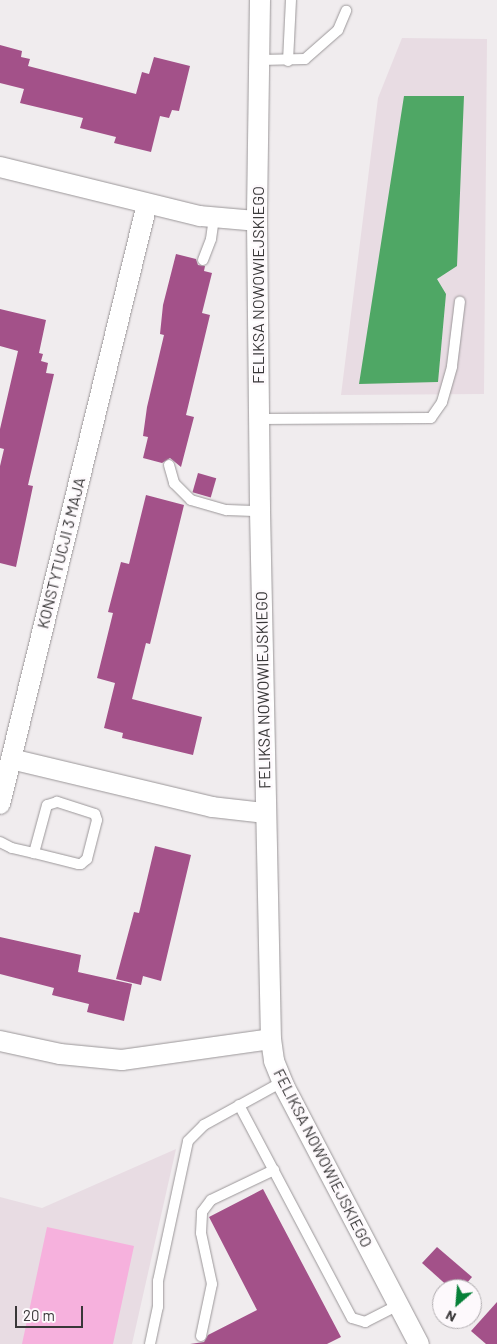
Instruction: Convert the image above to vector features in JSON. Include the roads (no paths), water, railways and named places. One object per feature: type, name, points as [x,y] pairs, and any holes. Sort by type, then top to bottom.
[{"type":"street","name":"FELIKSA NOWOWIEJSKIEGO","points":[[260,0],[257,221],[260,511],[270,1039],[282,1082],[419,1344]]},
{"type":"street","points":[[0,167],[146,204],[214,218],[257,221]]},
{"type":"street","name":"KONSTYTUCJI 3 MAJA","points":[[0,804],[146,204]]},
{"type":"street","points":[[11,759],[212,807],[265,813]]},
{"type":"street","points":[[0,1041],[60,1054],[122,1060],[270,1039]]},
{"type":"lane","points":[[288,61],[291,0]]},
{"type":"lane","points":[[260,60],[288,61],[310,56],[338,30],[346,11]]},
{"type":"lane","points":[[203,260],[211,239],[214,218]]},
{"type":"lane","points":[[259,419],[431,418],[442,402],[452,366],[460,301]]},
{"type":"lane","points":[[169,465],[174,483],[191,500],[227,510],[260,511]]},
{"type":"lane","points":[[0,842],[34,853],[84,863],[97,820],[95,814],[58,802],[47,804],[34,853]]},
{"type":"lane","points":[[150,1344],[158,1307],[158,1281],[188,1141],[197,1130],[282,1082]]},
{"type":"lane","points":[[239,1105],[352,1318],[365,1322],[399,1305]]},
{"type":"lane","points":[[201,1336],[212,1284],[201,1233],[202,1212],[211,1200],[274,1170]]}]
